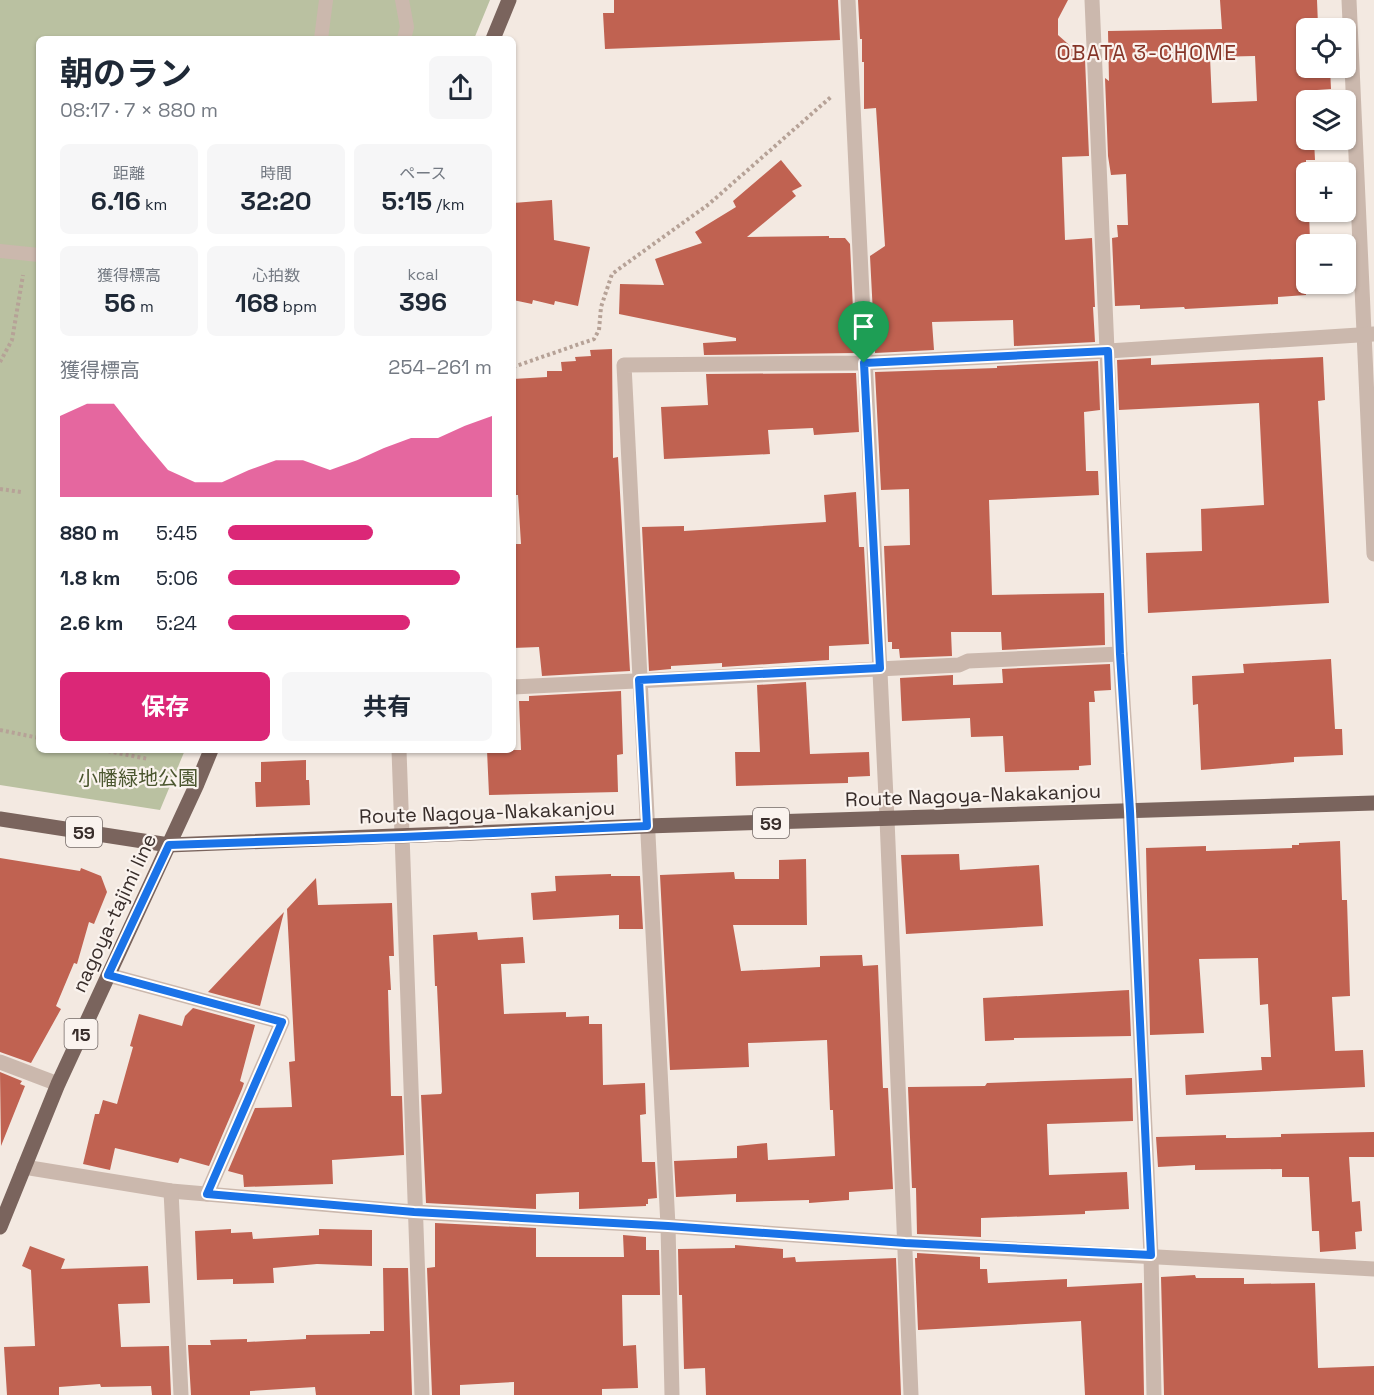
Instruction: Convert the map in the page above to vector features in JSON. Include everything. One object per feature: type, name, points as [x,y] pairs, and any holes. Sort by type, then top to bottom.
[{"type":"main road","points":[[494,36],[509,0]]},
{"type":"main road","name":"nagoya-tajimi line","points":[[0,1227],[58,1084],[197,784],[209,753]]},
{"type":"main road","name":"Route Nagoya-Nakakanjou","points":[[0,819],[169,845],[647,826],[1374,803]]},
{"type":"street","points":[[848,0],[887,819],[911,1395]]},
{"type":"street","points":[[1092,0],[1120,654],[1130,811],[1151,1255],[1154,1395]]},
{"type":"street","points":[[1349,0],[1369,334],[1374,554]]},
{"type":"street","points":[[672,1395],[668,1226],[624,365],[864,363],[1108,351],[1369,334]]},
{"type":"street","points":[[516,687],[959,665],[968,661],[1120,654]]},
{"type":"street","points":[[399,753],[422,1395]]},
{"type":"street","points":[[108,975],[282,1022],[207,1194]]},
{"type":"street","points":[[0,1062],[58,1084]]},
{"type":"street","points":[[24,1167],[171,1191],[414,1212],[668,1226],[905,1243],[1374,1269]]},
{"type":"street","points":[[171,1191],[181,1395]]},
{"type":"lane","points":[[321,36],[326,0]]},
{"type":"lane","points":[[401,0],[407,27],[405,36]]},
{"type":"lane","points":[[0,251],[33,254]]},
{"type":"path","points":[[516,366],[594,339],[599,330],[601,307],[612,274],[709,204],[841,88],[852,83]]},
{"type":"path","points":[[0,362],[12,340],[33,254]]},
{"type":"path","points":[[0,489],[21,492]]},
{"type":"path","points":[[0,730],[36,737]]},
{"type":"path","points":[[117,753],[148,759]]},
{"type":"green space","name":"小幡緑地公園","points":[[0,0],[490,0],[475,36],[36,36],[36,753],[184,753],[160,810],[0,785]]},
{"type":"building","points":[[614,0],[838,0],[840,40],[605,49],[603,13],[614,13]]},
{"type":"building","points":[[858,0],[1068,0],[1058,19],[1058,35],[1085,59],[1089,156],[1062,157],[1065,240],[1092,238],[1095,342],[1014,346],[1013,320],[932,322],[934,350],[875,353],[870,256],[885,246],[876,108],[864,109],[864,62],[862,62]]},
{"type":"building","points":[[1220,0],[1317,0],[1318,18],[1296,18],[1296,78],[1330,78],[1331,89],[1296,90],[1296,150],[1314,150],[1315,160],[1296,162],[1296,222],[1309,222],[1310,234],[1296,234],[1296,294],[1306,295],[1278,297],[1278,304],[1185,309],[1184,307],[1140,309],[1140,305],[1115,306],[1112,238],[1118,237],[1117,225],[1128,225],[1126,174],[1111,175],[1108,156],[1105,78],[1109,81],[1108,31],[1222,29]],"holes":[[[1255,56],[1257,101],[1212,103],[1210,57]]]},
{"type":"building","points":[[781,160],[802,186],[792,191],[796,196],[747,237],[829,236],[829,238],[845,238],[850,244],[855,353],[704,355],[703,343],[736,341],[736,338],[619,314],[620,284],[664,285],[655,259],[702,243],[695,232],[736,207],[733,201]]},
{"type":"building","points":[[552,200],[554,240],[590,247],[578,306],[555,301],[554,305],[533,300],[532,304],[516,301],[516,203]]},
{"type":"building","points":[[612,349],[613,458],[618,457],[630,671],[542,676],[539,647],[516,648],[516,544],[521,544],[518,495],[516,495],[516,379],[547,377],[547,371],[562,371],[561,362],[576,361],[575,357],[591,356],[590,350]]},
{"type":"building","points":[[1323,357],[1325,400],[1318,401],[1329,603],[1148,613],[1146,553],[1202,551],[1201,509],[1264,505],[1259,403],[1119,410],[1117,360],[1151,358],[1151,365]]},
{"type":"building","points":[[1098,361],[1100,410],[1084,412],[1086,471],[1098,471],[1099,495],[989,500],[992,595],[1104,593],[1105,645],[1002,650],[1001,632],[951,632],[952,656],[900,658],[899,649],[892,649],[892,642],[888,642],[884,546],[910,545],[909,489],[881,490],[875,372],[997,368],[997,366]]},
{"type":"building","points":[[856,373],[859,432],[814,435],[813,428],[768,430],[770,454],[664,459],[661,407],[708,405],[706,374]]},
{"type":"building","points":[[856,492],[859,547],[864,547],[869,644],[829,646],[829,660],[722,667],[722,663],[671,666],[671,669],[649,671],[642,527],[684,526],[684,531],[826,522],[824,495]]},
{"type":"building","points":[[1331,659],[1335,729],[1342,729],[1343,755],[1294,757],[1294,762],[1201,770],[1198,704],[1193,705],[1192,676],[1244,673],[1243,664]]},
{"type":"building","points":[[1110,664],[1111,690],[1094,691],[1095,702],[1089,702],[1091,765],[1079,766],[1079,770],[1005,772],[1003,736],[971,737],[970,718],[902,721],[900,678],[953,675],[953,685],[1003,683],[1002,669]]},
{"type":"building","points":[[806,682],[810,754],[869,752],[870,776],[848,777],[848,783],[736,786],[735,752],[760,752],[757,685]]},
{"type":"building","points":[[621,691],[623,754],[617,755],[618,792],[489,795],[487,753],[516,753],[516,750],[521,750],[519,701],[529,701],[529,696]]},
{"type":"building","points":[[306,760],[310,805],[256,807],[255,782],[261,782],[261,762]]},
{"type":"building","points":[[1340,841],[1342,900],[1347,900],[1350,996],[1332,997],[1335,1051],[1363,1050],[1365,1087],[1186,1095],[1185,1075],[1262,1070],[1261,1057],[1271,1057],[1268,1004],[1260,1005],[1258,958],[1199,959],[1204,1033],[1150,1035],[1146,848],[1206,846],[1206,851],[1292,848],[1292,845],[1299,845],[1299,843]]},
{"type":"building","points":[[959,854],[960,870],[1039,865],[1043,926],[906,934],[901,855]]},
{"type":"building","points":[[0,858],[80,871],[81,868],[101,876],[107,892],[94,924],[89,922],[77,964],[74,963],[56,1006],[61,1009],[31,1063],[0,1052]]},
{"type":"building","points":[[806,859],[807,925],[733,925],[741,971],[820,967],[820,956],[862,955],[863,966],[878,965],[883,1088],[888,1088],[893,1189],[849,1192],[849,1200],[809,1203],[809,1200],[736,1202],[736,1194],[676,1197],[674,1161],[737,1158],[737,1146],[767,1143],[768,1160],[835,1156],[833,1110],[830,1110],[827,1040],[748,1043],[749,1067],[670,1070],[660,875],[734,872],[735,879],[779,879],[779,860]]},
{"type":"building","points":[[611,874],[611,876],[640,876],[643,929],[619,929],[619,915],[533,920],[531,893],[556,891],[555,876]]},
{"type":"building","points":[[316,878],[318,905],[392,903],[394,956],[389,956],[391,990],[388,990],[391,1096],[402,1096],[404,1155],[332,1160],[333,1184],[244,1187],[243,1175],[228,1171],[255,1108],[292,1107],[289,1062],[295,1061],[287,909]]},
{"type":"building","points":[[284,912],[260,1006],[208,992],[259,938]]},
{"type":"building","points":[[477,932],[478,940],[523,937],[525,963],[501,964],[504,1014],[566,1012],[566,1017],[589,1016],[589,1024],[602,1024],[603,1085],[645,1083],[646,1114],[640,1115],[642,1162],[655,1162],[657,1198],[648,1199],[646,1206],[579,1209],[579,1192],[536,1194],[536,1209],[426,1203],[421,1095],[441,1094],[442,1092],[433,935]]},
{"type":"building","points":[[1129,990],[1131,1036],[1014,1038],[1014,1040],[985,1041],[983,998]]},
{"type":"building","points":[[193,1008],[255,1025],[240,1081],[244,1083],[209,1166],[180,1158],[178,1163],[115,1148],[110,1170],[83,1164],[95,1114],[99,1114],[103,1100],[117,1104],[133,1047],[130,1046],[139,1014],[182,1026],[185,1016]]},
{"type":"building","points":[[0,1072],[22,1081],[20,1084],[25,1086],[1,1146]]},
{"type":"building","points":[[1132,1078],[1133,1121],[1047,1124],[1049,1175],[1127,1172],[1129,1209],[1085,1211],[1085,1214],[981,1218],[981,1237],[917,1234],[916,1188],[912,1188],[908,1087],[985,1086],[987,1083]]},
{"type":"building","points":[[1374,1132],[1374,1157],[1349,1157],[1352,1202],[1360,1201],[1362,1231],[1355,1232],[1356,1249],[1320,1252],[1319,1231],[1312,1231],[1309,1177],[1282,1177],[1282,1169],[1195,1170],[1195,1165],[1158,1167],[1156,1137],[1226,1135],[1226,1138],[1281,1137],[1281,1134]]},
{"type":"building","points":[[435,1223],[536,1228],[536,1257],[624,1257],[623,1235],[646,1237],[646,1250],[659,1250],[660,1295],[622,1295],[623,1346],[636,1345],[638,1388],[602,1389],[602,1395],[514,1395],[514,1382],[460,1385],[460,1395],[432,1395],[427,1268],[435,1267]]},
{"type":"building","points":[[231,1229],[231,1233],[252,1232],[253,1239],[319,1235],[319,1229],[372,1230],[372,1266],[317,1264],[273,1268],[274,1283],[233,1284],[233,1279],[197,1280],[195,1231]]},
{"type":"building","points":[[735,1245],[783,1249],[783,1258],[795,1257],[796,1262],[896,1258],[901,1395],[706,1395],[705,1368],[684,1369],[678,1249],[735,1248]]},
{"type":"building","points":[[30,1246],[65,1259],[61,1269],[148,1266],[150,1303],[118,1304],[121,1347],[169,1346],[171,1395],[152,1395],[151,1386],[101,1387],[100,1384],[59,1387],[59,1395],[7,1395],[4,1347],[35,1346],[31,1270],[22,1266]]},
{"type":"building","points":[[917,1253],[980,1257],[980,1269],[987,1269],[988,1283],[1067,1279],[1067,1287],[1142,1283],[1144,1395],[1085,1395],[1081,1321],[918,1330],[915,1258],[917,1258]]},
{"type":"building","points":[[383,1268],[408,1268],[412,1395],[316,1395],[315,1387],[250,1391],[250,1395],[191,1395],[188,1345],[211,1345],[210,1340],[247,1339],[247,1342],[306,1339],[306,1335],[370,1334],[370,1331],[384,1331]]},
{"type":"building","points":[[1195,1275],[1196,1278],[1244,1278],[1244,1284],[1315,1283],[1318,1368],[1374,1366],[1374,1395],[1164,1395],[1161,1277]]},
{"type":"district","name":"OBATA 3-CHOME","points":[[1147,52]]},
{"type":"route","points":[[1108,351],[1120,654],[1130,811],[1151,1255],[905,1243],[668,1226],[414,1212],[207,1194],[282,1022],[108,975],[169,845],[647,826],[639,680],[880,668],[864,363],[1108,351]]}]
